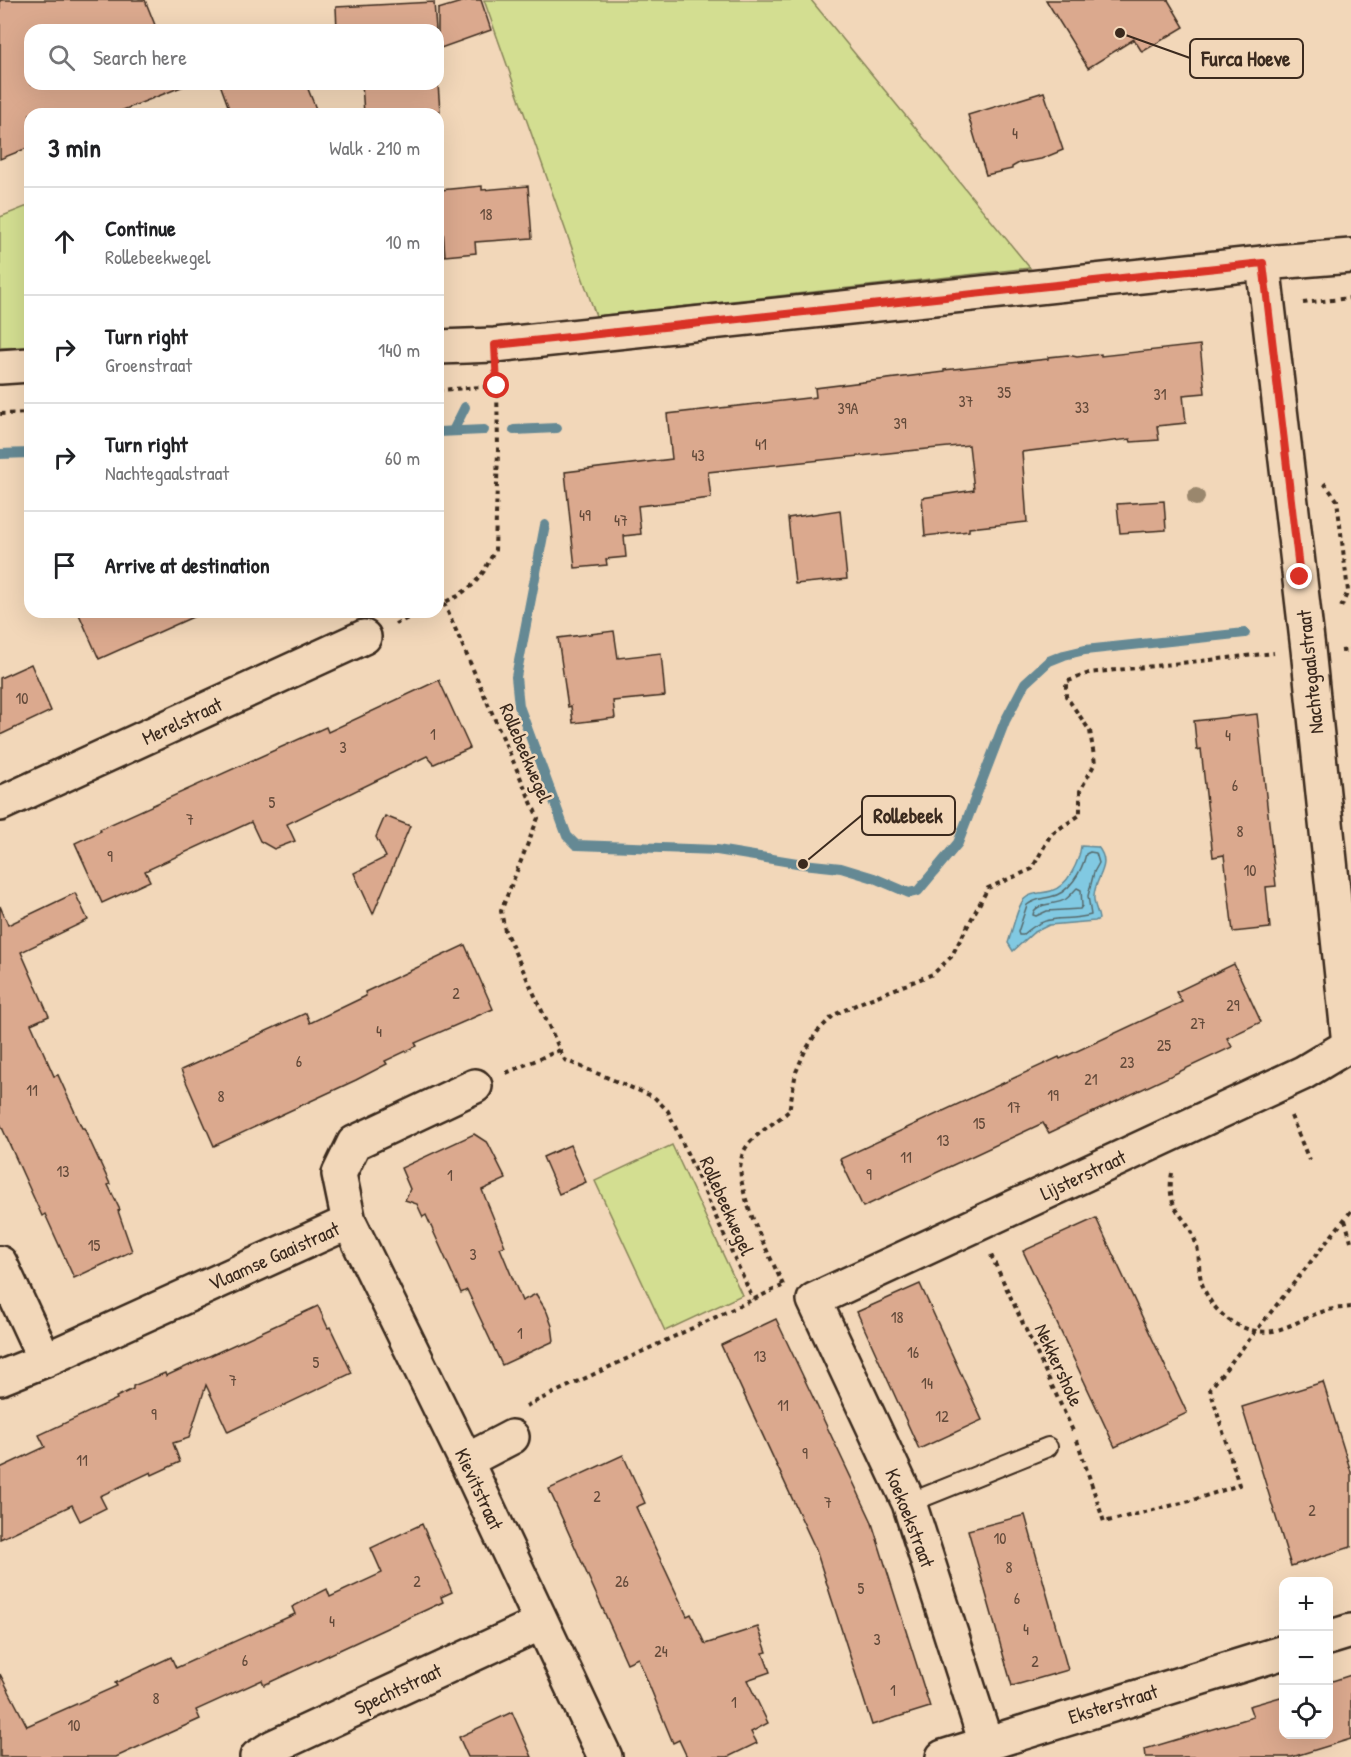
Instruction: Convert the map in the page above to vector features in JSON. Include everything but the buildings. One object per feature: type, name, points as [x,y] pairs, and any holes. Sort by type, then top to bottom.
[{"type":"street","points":[[444,347],[495,345],[1263,263],[1351,256]]},
{"type":"street","name":"Nachtegaalstraat","points":[[1263,263],[1308,649],[1350,1044]]},
{"type":"street","points":[[0,367],[24,365]]},
{"type":"street","name":"Merelstraat","points":[[0,804],[364,637]]},
{"type":"street","name":"Lijsterstraat","points":[[814,1300],[1303,1072],[1350,1044]]},
{"type":"street","name":"Vlaamse Gaaistraat","points":[[0,1378],[45,1360],[349,1222],[339,1174],[354,1143],[475,1086]]},
{"type":"street","name":"Kievitstraat","points":[[349,1222],[466,1461],[605,1757]]},
{"type":"street","points":[[0,1263],[45,1360]]},
{"type":"street","name":"Koekoekstraat","points":[[814,1300],[909,1503],[986,1743]]},
{"type":"street","points":[[466,1461],[512,1437]]},
{"type":"street","name":"Spechtstraat","points":[[257,1757],[273,1747],[541,1623]]},
{"type":"street","points":[[1333,1637],[1351,1632]]},
{"type":"street","name":"Eksterstraat","points":[[943,1757],[1279,1654]]},
{"type":"lane","points":[[909,1503],[1048,1447]]},
{"type":"path","points":[[1269,306],[1351,298]]},
{"type":"path","points":[[444,603],[474,584],[495,550],[498,450],[495,345]]},
{"type":"path","points":[[0,414],[24,413]]},
{"type":"path","name":"Rollebeekwegel","points":[[444,603],[538,818],[501,911],[505,930],[565,1060],[654,1097],[668,1111],[753,1299]]},
{"type":"path","points":[[784,1286],[749,1209],[743,1190],[740,1172],[743,1152],[752,1139],[789,1111],[796,1072],[805,1051],[817,1032],[834,1015],[933,974],[951,957],[988,888],[1032,869],[1051,834],[1080,815],[1080,791],[1095,763],[1090,731],[1066,696],[1066,682],[1089,673],[1308,649],[1351,650]]},
{"type":"path","points":[[475,1086],[560,1050]]},
{"type":"path","points":[[1168,1135],[1175,1155],[1169,1189],[1173,1206],[1191,1231],[1197,1245],[1202,1281],[1212,1302],[1223,1317],[1255,1332],[1275,1330],[1331,1309],[1351,1307]]},
{"type":"path","points":[[1255,1332],[1351,1211]]},
{"type":"path","points":[[1344,1220],[1351,1241]]},
{"type":"path","name":"Nekkershole","points":[[977,1224],[1075,1435],[1104,1522],[1190,1501],[1239,1485],[1210,1389],[1255,1332]]},
{"type":"path","points":[[512,1437],[507,1415],[753,1299],[798,1280],[814,1300]]},
{"type":"green space","points":[[484,0],[811,0],[1030,268],[596,316]]},
{"type":"green space","points":[[24,207],[24,347],[0,348],[0,217]]},
{"type":"green space","points":[[672,1145],[742,1295],[665,1331],[595,1181]]},
{"type":"water","points":[[1081,846],[1098,847],[1104,860],[1094,896],[1099,919],[1049,925],[1033,933],[1013,951],[1008,943],[1022,902],[1031,895],[1051,891],[1063,884],[1075,866]]},
{"type":"waterway","points":[[453,431],[465,407]]},
{"type":"waterway","points":[[514,430],[557,428]]},
{"type":"waterway","points":[[444,432],[484,430]]},
{"type":"waterway","points":[[0,454],[24,453]]},
{"type":"waterway","points":[[545,525],[516,677],[519,706],[567,836],[576,845],[717,850],[841,868],[874,878],[909,893],[918,891],[958,843],[1005,721],[1025,683],[1049,661],[1085,650],[1245,633]]},
{"type":"place","name":"Furca Hoeve","points":[[1120,33]]},
{"type":"place","name":"Rollebeek","points":[[803,864]]},
{"type":"route","points":[[497,386],[495,345],[1263,263],[1300,577]]}]
